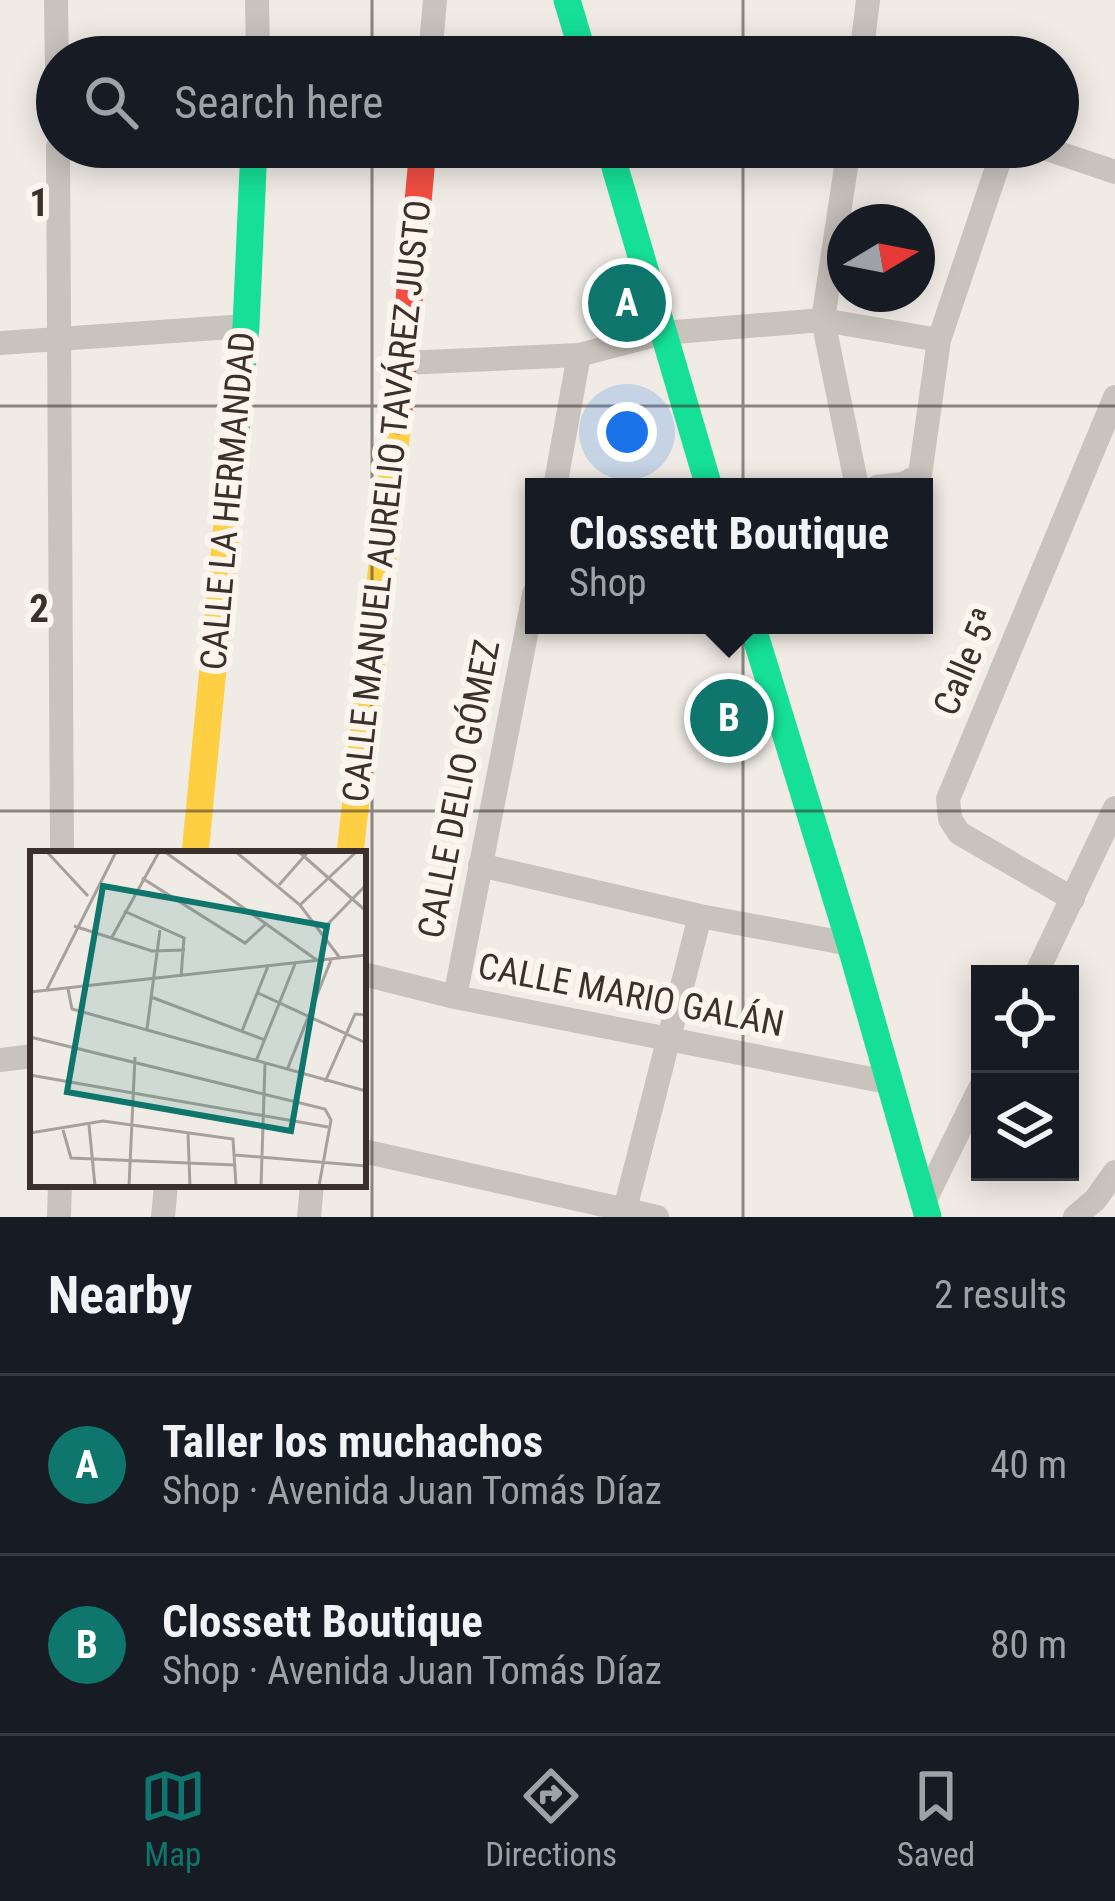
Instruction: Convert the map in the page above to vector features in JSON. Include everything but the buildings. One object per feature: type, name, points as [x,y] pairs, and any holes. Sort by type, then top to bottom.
[{"type":"street","points":[[56,0],[57,36]]},
{"type":"street","points":[[257,0],[258,36]]},
{"type":"street","points":[[432,36],[435,0]]},
{"type":"street","points":[[567,0],[578,36]]},
{"type":"street","points":[[864,36],[868,0]]},
{"type":"street","points":[[1079,160],[1115,172]]},
{"type":"street","points":[[58,168],[62,851]]},
{"type":"street","name":"CALLE LA HERMANDAD","points":[[195,851],[246,326],[253,168]]},
{"type":"street","name":"CALLE MANUEL AURELIO TAVÁREZ JUSTO","points":[[350,851],[421,168]]},
{"type":"street","points":[[616,168],[706,478]]},
{"type":"street","points":[[846,168],[823,320],[855,478]]},
{"type":"street","points":[[914,478],[920,475],[939,340],[997,168]]},
{"type":"street","points":[[404,363],[579,355],[663,333],[823,320],[939,340]]},
{"type":"street","points":[[0,343],[246,326]]},
{"type":"street","points":[[557,478],[579,355]]},
{"type":"street","name":"Calle 5ª","points":[[1073,898],[959,833],[950,819],[948,799],[1115,398]]},
{"type":"street","name":"CALLE DELIO GÓMEZ","points":[[455,998],[526,634]]},
{"type":"street","points":[[755,634],[926,1210]]},
{"type":"street","points":[[1040,965],[1115,808]]},
{"type":"street","points":[[480,865],[700,916],[850,944]]},
{"type":"street","points":[[624,1214],[700,916]]},
{"type":"street","name":"CALLE MARIO GALÁN","points":[[366,975],[455,998],[886,1082]]},
{"type":"street","points":[[0,1060],[30,1056]]},
{"type":"street","points":[[926,1210],[971,1108]]},
{"type":"street","points":[[366,1152],[624,1214],[657,1217]]},
{"type":"street","points":[[1075,1217],[1105,1206],[1115,1172]]},
{"type":"street","points":[[59,1217],[60,1187]]},
{"type":"street","points":[[164,1217],[166,1187]]},
{"type":"street","points":[[309,1217],[313,1187]]},
{"type":"traffic: fast","points":[[567,0],[578,36]]},
{"type":"traffic: fast","points":[[236,432],[253,168]]},
{"type":"traffic: fast","points":[[615,168],[706,478]]},
{"type":"traffic: fast","points":[[755,634],[928,1217]]},
{"type":"traffic: slow","points":[[350,851],[398,421]]},
{"type":"traffic: slow","points":[[195,851],[236,432]]},
{"type":"traffic: jam","points":[[398,421],[421,168]]},
{"type":"place","name":"Taller los muchachos","points":[[627,303]]},
{"type":"place","name":"Clossett Boutique","points":[[729,718]]}]
